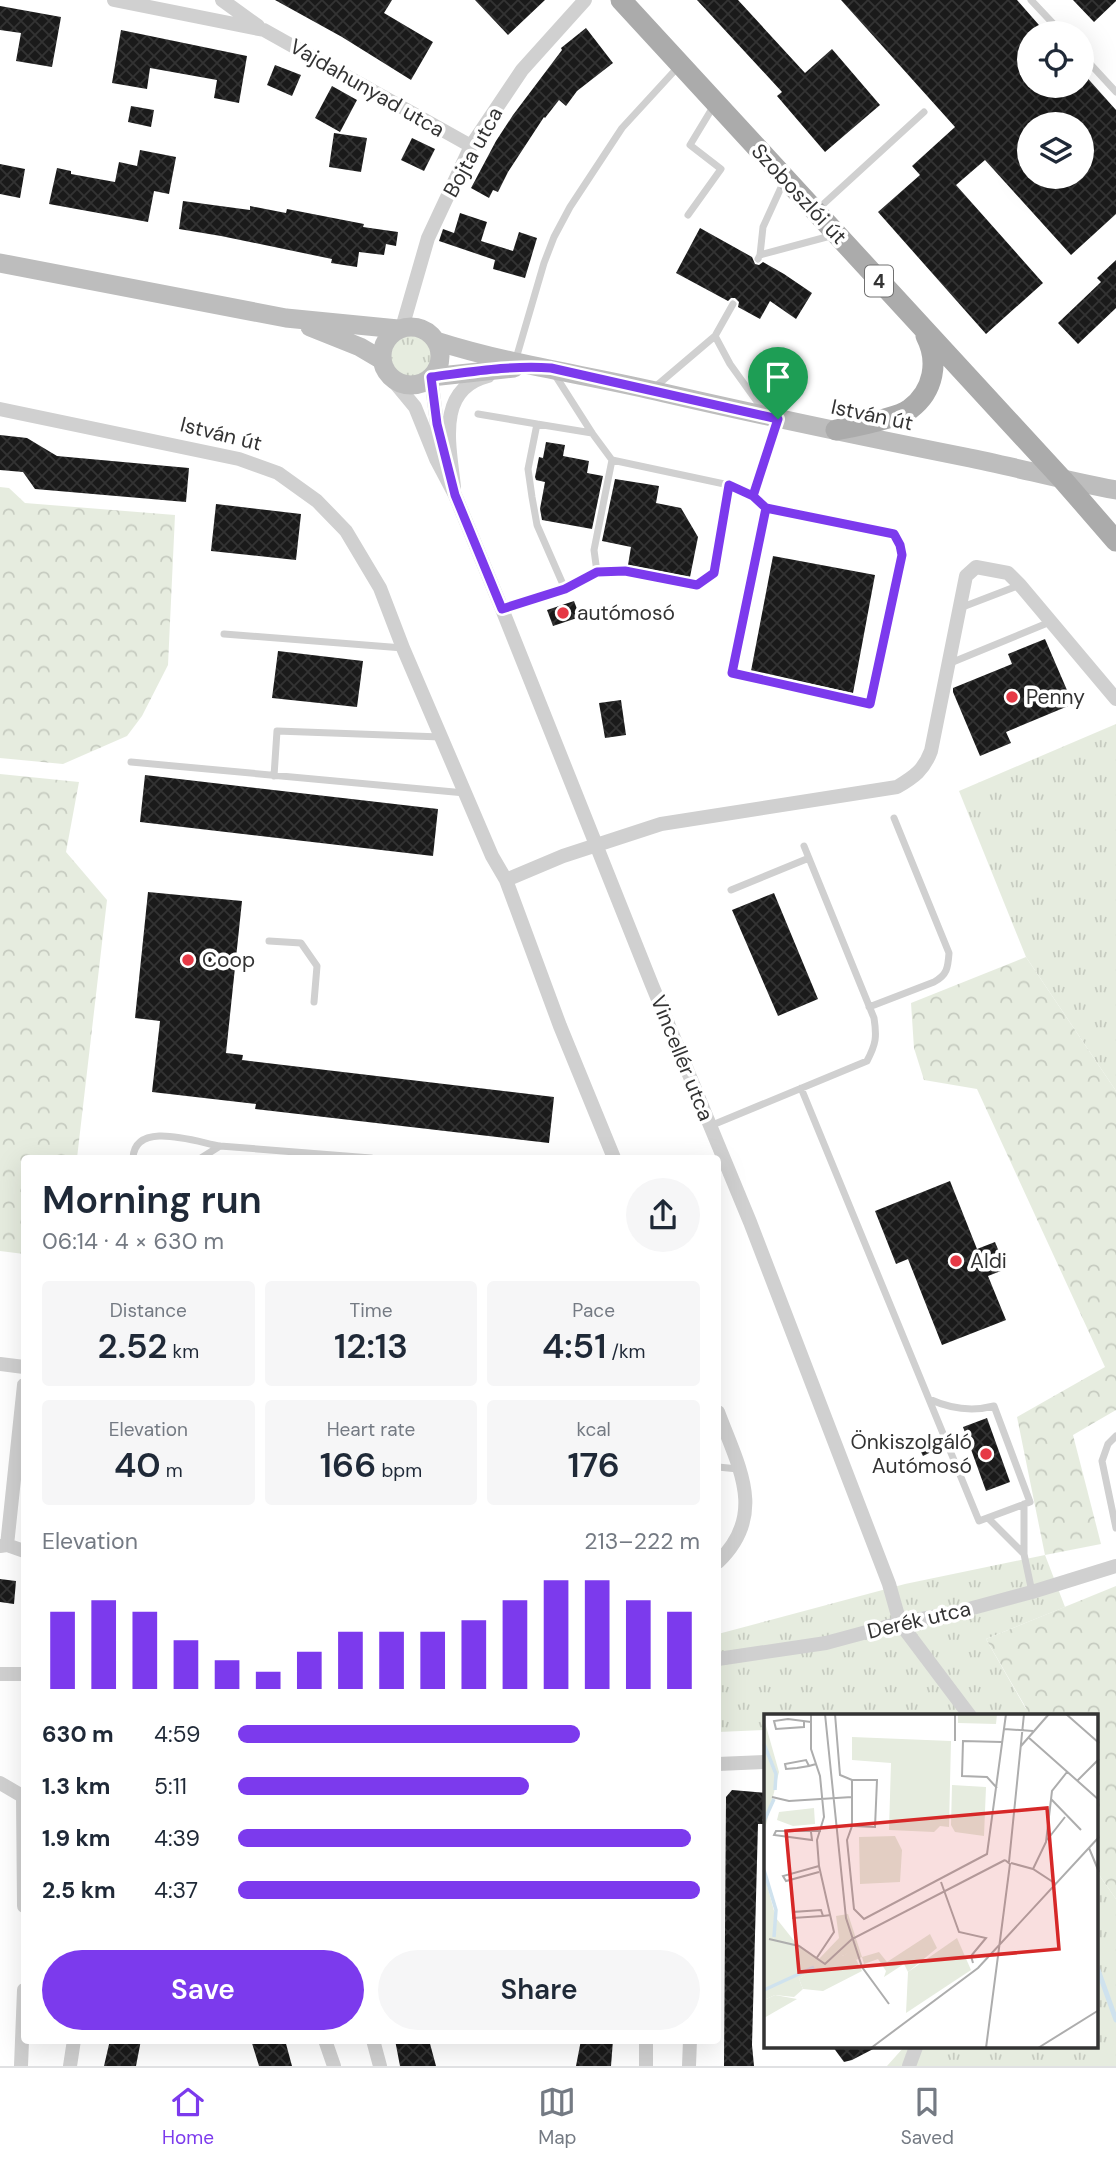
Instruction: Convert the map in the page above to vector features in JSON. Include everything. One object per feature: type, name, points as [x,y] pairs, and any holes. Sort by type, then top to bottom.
[{"type":"main road","name":"Szoboszlói út","points":[[621,0],[1063,480]]},
{"type":"main road","points":[[836,430],[909,411],[932,378],[934,360],[922,327]]},
{"type":"main road","name":"4","points":[[1063,480],[1116,541]]},
{"type":"street","name":"Vajdahunyad utca","points":[[114,0],[264,30]]},
{"type":"street","name":"Vajdahunyad utca","points":[[222,0],[264,30],[471,146]]},
{"type":"street","name":"Bojta utca","points":[[400,328],[428,238],[471,146],[522,69],[585,0]]},
{"type":"street","points":[[0,263],[286,318],[422,328],[436,341],[440,356],[436,371],[422,383],[400,383],[391,378],[385,369],[382,360],[385,342],[400,328]]},
{"type":"street","points":[[286,318],[360,348],[382,360]]},
{"type":"street","name":"István út","points":[[436,341],[514,362],[1063,480],[1116,489]]},
{"type":"street","name":"István út","points":[[431,377],[482,370],[543,368]]},
{"type":"street","points":[[455,495],[448,429],[454,401],[479,378],[543,368]]},
{"type":"street","name":"Vincellér utca","points":[[431,377],[437,424],[455,495]]},
{"type":"street","name":"Vincellér utca","points":[[391,378],[415,407],[502,609],[754,1233],[864,1517],[889,1584],[900,1623]]},
{"type":"street","name":"István út","points":[[0,410],[239,459],[278,474],[317,501],[346,531],[380,588],[403,648]]},
{"type":"street","points":[[506,880],[596,845],[661,824],[897,787],[915,777],[925,766],[930,751],[967,576],[976,567],[1008,573],[1116,699]]},
{"type":"street","points":[[403,648],[492,856],[506,880],[560,1026],[613,1155]]},
{"type":"street","points":[[0,1364],[21,1367]]},
{"type":"street","points":[[21,1409],[4,1545],[21,1550]]},
{"type":"street","points":[[721,1420],[745,1491],[746,1513],[740,1532],[721,1557]]},
{"type":"street","name":"Derék utca","points":[[721,1658],[826,1643],[900,1623],[954,1613],[1116,1566]]},
{"type":"street","points":[[900,1623],[968,1714]]},
{"type":"street","points":[[0,1674],[21,1674]]},
{"type":"street","points":[[721,1763],[764,1762]]},
{"type":"street","points":[[0,1783],[21,1795]]},
{"type":"street","points":[[21,2066],[22,2044]]},
{"type":"street","points":[[69,2066],[73,2044]]},
{"type":"street","points":[[326,2044],[334,2066]]},
{"type":"street","points":[[374,2044],[380,2066]]},
{"type":"street","points":[[646,2044],[646,2066]]},
{"type":"street","points":[[689,2066],[690,2044]]},
{"type":"street","points":[[909,2066],[916,2048]]},
{"type":"lane","points":[[1031,0],[1051,21]]},
{"type":"lane","points":[[514,362],[544,263],[570,207],[622,128],[680,65]]},
{"type":"lane","points":[[1094,68],[1116,92]]},
{"type":"lane","points":[[688,215],[721,169],[690,145],[715,103]]},
{"type":"lane","points":[[815,212],[925,112]]},
{"type":"lane","points":[[785,179],[763,227],[759,257],[836,235]]},
{"type":"lane","points":[[651,390],[715,336],[733,304]]},
{"type":"lane","points":[[715,336],[730,364],[773,418],[753,496]]},
{"type":"lane","points":[[543,368],[612,460],[729,485],[753,496],[766,508],[894,534],[902,555],[870,704],[732,673],[766,508]]},
{"type":"lane","points":[[478,414],[592,433]]},
{"type":"lane","points":[[537,424],[528,469],[532,497],[537,525],[565,589]]},
{"type":"lane","points":[[597,572],[594,550],[612,460]]},
{"type":"lane","points":[[502,609],[565,589],[597,572],[625,571],[697,585],[714,573],[729,485]]},
{"type":"lane","points":[[959,609],[1020,585]]},
{"type":"lane","points":[[947,664],[1051,621]]},
{"type":"lane","points":[[224,634],[403,648]]},
{"type":"lane","points":[[274,776],[277,731],[441,737]]},
{"type":"lane","points":[[131,762],[465,793]]},
{"type":"lane","points":[[869,1007],[934,982],[942,978],[948,969],[948,953],[894,818]]},
{"type":"lane","points":[[710,1127],[867,1061],[876,1045],[876,1030],[869,1007],[804,846]]},
{"type":"lane","points":[[731,890],[809,858]]},
{"type":"lane","points":[[269,941],[301,943],[317,966],[314,1002]]},
{"type":"lane","points":[[801,1088],[979,1521],[1030,1502],[994,1406],[978,1410],[947,1407],[929,1399]]},
{"type":"lane","points":[[133,1155],[136,1144],[152,1136],[220,1146],[333,1155]]},
{"type":"lane","points":[[206,1155],[220,1146]]},
{"type":"lane","points":[[1116,1436],[1108,1444],[1102,1461],[1116,1528]]},
{"type":"lane","points":[[721,1467],[739,1469]]},
{"type":"lane","points":[[1024,1504],[1024,1554],[1032,1592]]},
{"type":"lane","points":[[988,1518],[1024,1554]]},
{"type":"green space","points":[[412,335],[427,341],[433,356],[427,371],[412,377],[397,371],[391,356],[397,341]]},
{"type":"green space","points":[[0,487],[9,488],[25,503],[175,515],[168,665],[142,716],[127,736],[63,764],[0,758]]},
{"type":"green space","points":[[1116,724],[1116,1091],[1026,957],[959,791]]},
{"type":"green space","points":[[0,774],[79,782],[66,852],[107,900],[77,1155],[21,1155],[21,1254],[0,1251]]},
{"type":"green space","points":[[1026,957],[1116,1091],[1116,1410],[1073,1435],[1101,1544],[1045,1555],[1017,1417],[1105,1367],[977,1089],[924,1080],[914,1048],[911,1003]]},
{"type":"green space","points":[[1045,1555],[1065,1607],[986,1639],[1026,1709],[1016,1714],[764,1714],[764,1730],[721,1732],[721,1633],[905,1584]]},
{"type":"green space","points":[[1116,1586],[1116,1899],[1098,1873],[1098,1714],[1016,1714],[1026,1708],[986,1639]]},
{"type":"green space","points":[[1098,1873],[1116,1899],[1116,2066],[887,2066],[903,2048],[1098,2048]]},
{"type":"building","points":[[275,0],[392,0],[384,13],[433,42],[411,80]]},
{"type":"building","points":[[475,0],[545,0],[508,35]]},
{"type":"building","points":[[697,0],[738,0],[805,73],[832,49],[880,105],[825,152],[777,96],[782,92]]},
{"type":"building","points":[[841,0],[1017,0],[1035,21],[1017,21],[1017,98],[1094,98],[1094,85],[1116,110],[1116,214],[1071,255],[985,160],[956,185],[1043,283],[986,334],[878,212],[920,175],[912,166],[955,127]]},
{"type":"building","points":[[1073,0],[1116,0],[1094,22]]},
{"type":"building","points":[[0,6],[61,17],[52,67],[16,61],[21,33],[0,30]]},
{"type":"building","points":[[586,28],[613,63],[577,91],[566,106],[559,100],[544,117],[498,192],[493,190],[489,198],[471,188],[496,141],[561,48]]},
{"type":"building","points":[[121,30],[247,56],[239,103],[214,98],[217,80],[150,68],[147,89],[112,83]]},
{"type":"building","points":[[275,65],[301,75],[292,96],[267,85]]},
{"type":"building","points":[[332,86],[357,100],[340,132],[315,118]]},
{"type":"building","points":[[131,106],[154,110],[151,127],[128,122]]},
{"type":"building","points":[[334,133],[367,138],[361,172],[329,167]]},
{"type":"building","points":[[412,138],[435,149],[424,171],[401,160]]},
{"type":"building","points":[[140,150],[176,157],[169,194],[154,191],[148,222],[49,204],[57,168],[71,171],[71,174],[115,182],[119,162],[137,166]]},
{"type":"building","points":[[0,164],[25,169],[20,198],[0,194]]},
{"type":"building","points":[[183,201],[250,210],[250,206],[286,213],[287,209],[364,224],[363,227],[398,232],[396,246],[386,244],[384,255],[359,252],[357,267],[331,263],[332,259],[179,229]]},
{"type":"building","points":[[460,213],[487,222],[481,241],[513,251],[519,232],[537,238],[525,278],[493,269],[495,260],[439,241],[443,229],[454,233]]},
{"type":"building","points":[[700,228],[752,257],[755,264],[763,262],[812,293],[796,319],[770,301],[760,319],[738,307],[739,302],[735,298],[728,301],[676,273]]},
{"type":"building","points":[[1116,260],[1116,308],[1078,344],[1058,323],[1101,282],[1097,278]]},
{"type":"building","points":[[0,435],[27,438],[57,456],[189,468],[186,502],[35,489],[23,472],[0,470]]},
{"type":"building","points":[[546,442],[565,445],[563,456],[589,461],[587,473],[603,476],[592,529],[542,520],[540,509],[545,482],[536,480],[535,477],[539,457],[543,458]]},
{"type":"building","points":[[615,479],[659,486],[656,503],[681,508],[698,537],[690,577],[628,565],[631,547],[602,541]]},
{"type":"building","points":[[216,504],[301,514],[296,560],[211,551]]},
{"type":"building","points":[[773,556],[875,575],[853,693],[751,671]]},
{"type":"building","name":"autómosó","points":[[574,601],[580,617],[553,626],[547,610]]},
{"type":"building","name":"Penny","points":[[1045,639],[1073,704],[1006,732],[1011,743],[980,756],[953,688],[1012,664],[1008,654]]},
{"type":"building","points":[[278,651],[363,661],[357,707],[272,698]]},
{"type":"building","points":[[621,700],[626,735],[605,738],[599,703]]},
{"type":"building","points":[[145,775],[438,809],[433,856],[140,822]]},
{"type":"building","points":[[148,892],[242,901],[226,1053],[243,1055],[242,1060],[554,1097],[549,1143],[255,1109],[256,1104],[152,1092],[160,1021],[135,1018]]},
{"type":"building","points":[[774,893],[818,999],[778,1016],[732,910]]},
{"type":"building","name":"Aldi","points":[[950,1181],[977,1249],[995,1242],[1006,1269],[988,1276],[1006,1320],[942,1345],[908,1259],[896,1264],[875,1211]]},
{"type":"building","name":"Önkiszolgáló Autómosó","points":[[987,1418],[1010,1482],[986,1491],[963,1427]]},
{"type":"building","points":[[928,1436],[935,1450],[923,1456],[916,1442]]},
{"type":"building","points":[[0,1579],[16,1581],[14,1604],[0,1602]]},
{"type":"building","points":[[732,1790],[764,1793],[764,1824],[758,1824],[752,2045],[754,2066],[724,2066],[726,1797]]},
{"type":"building","points":[[109,2044],[140,2044],[136,2066],[104,2066]]},
{"type":"building","points":[[252,2044],[286,2044],[292,2066],[259,2066]]},
{"type":"building","points":[[396,2044],[430,2044],[436,2066],[400,2066]]},
{"type":"building","points":[[580,2044],[613,2044],[611,2066],[576,2066]]},
{"type":"building","points":[[834,2048],[875,2048],[852,2060],[844,2062]]},
{"type":"waterway","points":[[1098,1970],[1116,2020]]},
{"type":"place","name":"autómosó","points":[[563,613]]},
{"type":"place","name":"Penny","points":[[1012,697]]},
{"type":"place","name":"Coop","points":[[188,960]]},
{"type":"place","name":"Aldi","points":[[956,1261]]},
{"type":"place","name":"Önkiszolgáló Autómosó","points":[[986,1454]]},
{"type":"route","points":[[778,419],[551,368],[482,370],[431,377],[437,424],[455,495],[502,609],[565,589],[597,572],[625,571],[697,585],[714,573],[729,485],[753,496],[766,508],[732,673],[870,704],[902,555],[900,545],[894,534],[766,508],[753,496],[778,419]]}]
